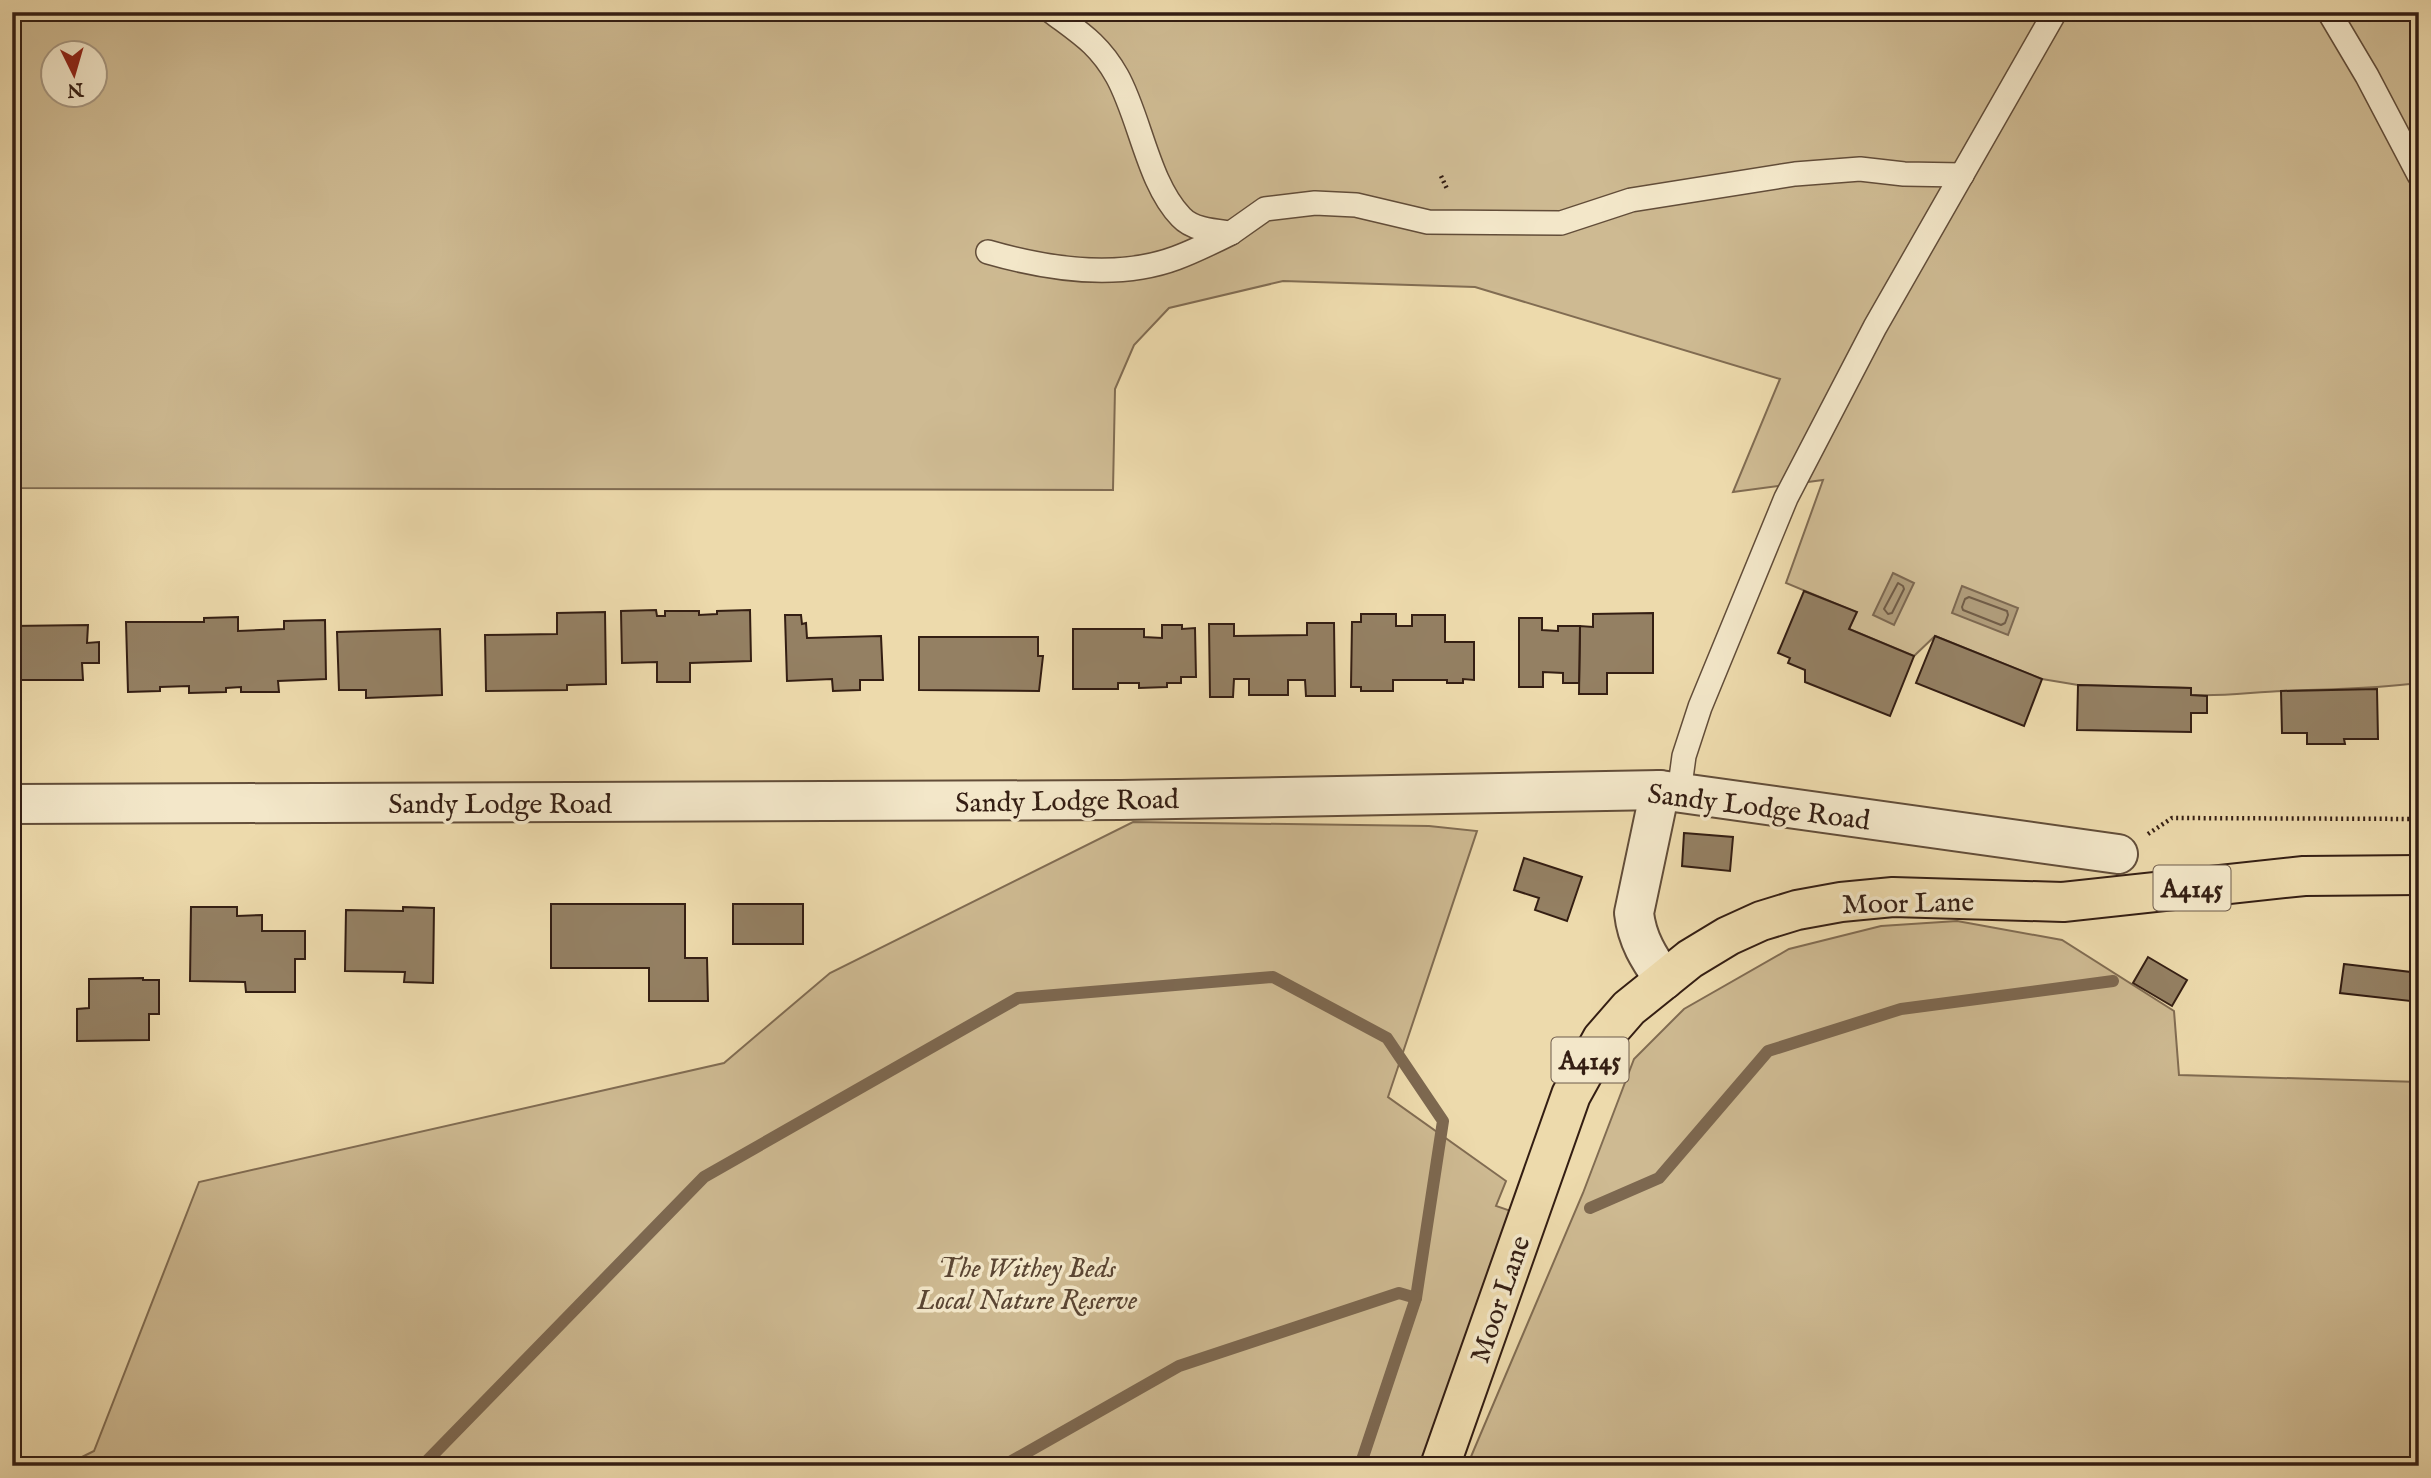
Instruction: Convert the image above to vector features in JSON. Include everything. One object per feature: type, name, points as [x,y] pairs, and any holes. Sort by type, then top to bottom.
[{"type":"main road","name":"Moor Lane","points":[[1440,1466],[1571,1095],[1602,1039],[1629,1008],[1664,979],[1728,936],[1797,909],[1893,897],[2063,902],[2304,876],[2419,875]]},
{"type":"street","name":"Sandy Lodge Road","points":[[12,804],[1080,800],[1670,791],[2118,854]]},
{"type":"street","points":[[1664,979],[1648,957],[1636,931],[1634,914],[1670,791]]},
{"type":"lane","points":[[1052,12],[1093,41],[1117,76],[1161,188],[1182,219],[1204,230],[1231,233]]},
{"type":"lane","points":[[2329,12],[2367,76],[2419,175]]},
{"type":"lane","points":[[1670,791],[1700,707],[1786,498],[1875,327],[1962,175],[2061,13]]},
{"type":"lane","points":[[988,252],[1048,266],[1119,270],[1175,259],[1231,233],[1265,209],[1315,203],[1356,205],[1427,222],[1561,223],[1632,200],[1795,174],[1860,169],[1904,174],[1962,175]]},
{"type":"path","points":[[2118,854],[2172,818],[2419,819]]},
{"type":"green space","points":[[12,12],[2419,12],[2419,683],[2226,695],[2191,695],[2191,688],[2078,685],[2042,679],[1935,636],[1914,656],[1849,629],[1856,612],[1786,583],[1823,480],[1733,492],[1780,379],[1475,287],[1283,281],[1169,308],[1134,345],[1115,389],[1113,490],[12,488]]},
{"type":"green space","name":"The Withey Beds Local Nature Reserve","points":[[1133,822],[1429,826],[1477,831],[1388,1097],[1506,1181],[1496,1206],[1528,1217],[1440,1466],[64,1466],[94,1451],[199,1182],[724,1063],[830,973]]},
{"type":"green space","points":[[1957,921],[2062,940],[2174,1011],[2179,1075],[2419,1082],[2419,1466],[1467,1466],[1583,1193],[1634,1059],[1684,1009],[1789,949],[1881,926]]},
{"type":"water","points":[[1893,573],[1914,583],[1894,625],[1873,615]]},
{"type":"water","points":[[1962,586],[2018,608],[2008,635],[1952,613]]},
{"type":"building","points":[[1804,591],[1857,612],[1849,629],[1914,656],[1890,716],[1805,682],[1805,670],[1788,663],[1790,658],[1778,653]]},
{"type":"building","points":[[656,610],[657,616],[665,616],[665,611],[699,611],[699,615],[717,614],[717,611],[750,610],[751,661],[690,663],[690,682],[657,682],[657,662],[622,663],[621,611]]},
{"type":"building","points":[[605,612],[606,684],[567,685],[567,690],[486,691],[485,635],[557,634],[557,613]]},
{"type":"building","points":[[1653,613],[1653,673],[1607,673],[1607,694],[1579,694],[1580,626],[1593,627],[1593,614]]},
{"type":"building","points":[[1361,614],[1396,614],[1396,626],[1412,626],[1412,615],[1445,615],[1445,642],[1474,642],[1474,680],[1463,679],[1463,683],[1447,683],[1447,680],[1393,680],[1393,691],[1361,691],[1361,687],[1351,687],[1352,622],[1361,622]]},
{"type":"building","points":[[785,615],[801,615],[802,624],[806,623],[807,638],[881,636],[883,680],[860,680],[860,690],[833,691],[832,679],[787,681]]},
{"type":"building","points":[[238,617],[238,631],[284,629],[284,621],[325,620],[326,679],[278,681],[279,692],[241,692],[241,687],[226,688],[226,692],[189,693],[189,686],[160,687],[160,691],[128,692],[126,622],[204,622],[204,618]]},
{"type":"building","points":[[1519,618],[1542,618],[1542,630],[1558,631],[1558,626],[1580,626],[1579,683],[1563,683],[1563,673],[1543,672],[1543,687],[1519,687]]},
{"type":"building","points":[[1307,623],[1334,623],[1335,696],[1306,696],[1305,680],[1288,680],[1288,695],[1249,695],[1249,679],[1234,679],[1233,697],[1210,697],[1209,624],[1234,624],[1234,636],[1307,635]]},
{"type":"building","points":[[88,625],[87,643],[99,642],[99,663],[82,663],[83,680],[12,680],[12,626]]},
{"type":"building","points":[[1162,625],[1182,625],[1182,629],[1195,628],[1196,677],[1181,677],[1181,683],[1167,683],[1167,687],[1139,688],[1139,683],[1118,683],[1118,689],[1073,689],[1073,629],[1144,629],[1144,637],[1162,638]]},
{"type":"building","points":[[440,629],[442,695],[366,698],[366,690],[339,690],[337,632]]},
{"type":"building","points":[[1935,636],[2042,679],[2024,726],[1916,683]]},
{"type":"building","points":[[919,637],[1038,637],[1038,656],[1043,656],[1039,691],[919,690]]},
{"type":"building","points":[[2078,685],[2191,688],[2191,695],[2207,696],[2207,713],[2191,713],[2191,732],[2077,730]]},
{"type":"building","points":[[2377,689],[2378,739],[2344,739],[2345,744],[2307,744],[2307,733],[2282,733],[2281,691]]},
{"type":"building","points":[[1684,833],[1733,837],[1730,871],[1682,866]]},
{"type":"building","points":[[1524,858],[1582,877],[1567,921],[1535,910],[1539,898],[1514,890]]},
{"type":"building","points":[[551,904],[685,904],[685,958],[707,958],[708,1001],[649,1001],[649,968],[551,968]]},
{"type":"building","points":[[733,904],[803,904],[803,944],[733,944]]},
{"type":"building","points":[[191,907],[237,907],[237,916],[262,915],[262,931],[305,931],[305,959],[295,959],[295,992],[246,992],[245,982],[190,981]]},
{"type":"building","points":[[403,907],[434,908],[433,983],[404,982],[405,972],[345,971],[346,910],[403,911]]},
{"type":"building","points":[[2148,957],[2187,980],[2172,1006],[2133,983]]},
{"type":"building","points":[[2344,964],[2419,973],[2419,1002],[2340,993]]},
{"type":"building","points":[[89,979],[159,980],[159,1014],[149,1014],[149,1040],[77,1041],[77,1009],[89,1008]]},
{"type":"waterway","points":[[422,1466],[704,1177],[1018,998],[1273,977],[1387,1038],[1443,1121],[1416,1298]]},
{"type":"waterway","points":[[1590,1208],[1659,1178],[1768,1051],[1901,1009],[2113,981]]},
{"type":"waterway","points":[[1003,1466],[1179,1366],[1399,1293],[1416,1298],[1360,1466]]}]
